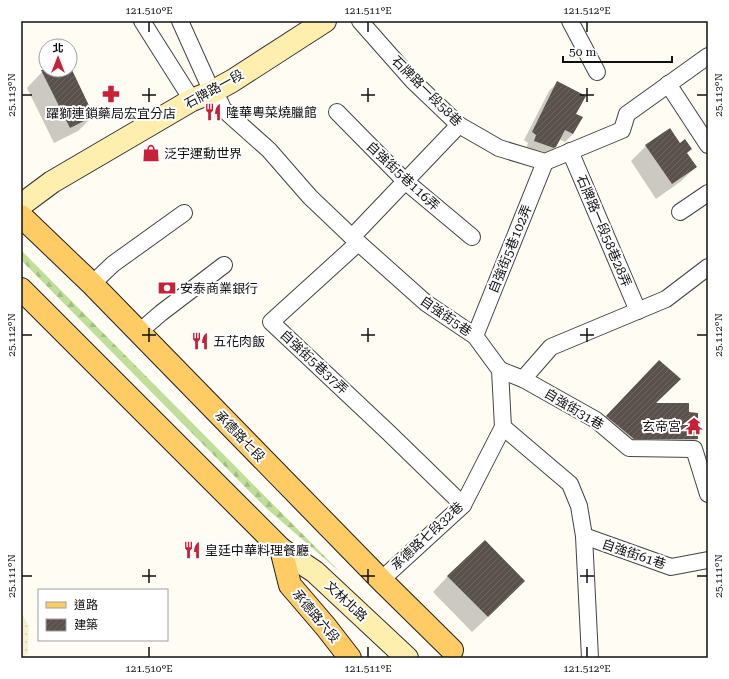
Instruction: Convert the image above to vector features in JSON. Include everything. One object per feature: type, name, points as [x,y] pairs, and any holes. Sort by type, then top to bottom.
[{"type":"main road","name":"承德路七段","points":[[21,216],[92,284],[381,580],[452,656]]},
{"type":"main road","points":[[21,290],[281,549]]},
{"type":"main road","name":"承德路六段","points":[[281,549],[290,585],[350,658]]},
{"type":"street","name":"自強街5巷","points":[[180,21],[212,92],[220,102],[223,109],[269,150],[310,197],[426,304],[475,336],[500,370]]},
{"type":"street","name":"石牌路一段","points":[[21,205],[52,182],[192,100],[212,92],[232,81],[325,21]]},
{"type":"street","name":"石牌路一段58巷","points":[[360,21],[413,81],[459,125],[499,148],[545,162]]},
{"type":"street","points":[[570,21],[597,72]]},
{"type":"street","points":[[145,22],[192,100]]},
{"type":"street","points":[[545,162],[622,130],[627,114],[708,56]]},
{"type":"street","points":[[668,84],[708,145]]},
{"type":"street","name":"自強街5巷116弄","points":[[337,112],[405,181],[472,237]]},
{"type":"street","points":[[355,240],[405,181],[459,125]]},
{"type":"street","name":"石牌路一段58巷28弄","points":[[570,151],[638,311]]},
{"type":"street","name":"自強街5巷102弄","points":[[475,336],[545,162]]},
{"type":"street","points":[[680,212],[708,193]]},
{"type":"street","points":[[92,284],[113,264],[184,213]]},
{"type":"street","name":"自強街5巷37弄","points":[[355,240],[271,322],[389,433],[463,506]]},
{"type":"street","points":[[139,332],[161,313],[224,266]]},
{"type":"street","points":[[523,380],[552,348],[666,299],[708,267]]},
{"type":"street","points":[[500,370],[503,427],[570,484],[579,506],[584,536],[590,658]]},
{"type":"street","name":"自強街31巷","points":[[500,370],[523,380],[596,420],[629,448],[694,449],[708,494]]},
{"type":"street","name":"承德路七段32巷","points":[[381,580],[463,506],[503,427]]},
{"type":"street","name":"自強街61巷","points":[[584,536],[671,567],[708,560]]},
{"type":"street","name":"文林北路","points":[[281,549],[315,572],[407,658]]},
{"type":"shaded area","points":[[21,612],[29,626],[28,653],[23,658],[21,658]]},
{"type":"green space","points":[[21,250],[340,572],[266,508],[21,260]]},
{"type":"building","points":[[45,78],[76,78],[94,116],[70,128]]},
{"type":"building","points":[[557,81],[586,96],[576,114],[583,117],[573,134],[565,130],[554,148],[534,141],[536,135],[532,132]]},
{"type":"building","points":[[670,128],[680,143],[685,139],[692,149],[687,153],[697,167],[672,184],[645,145]]},
{"type":"building","points":[[659,360],[681,379],[656,403],[689,403],[689,412],[698,413],[698,439],[634,439],[606,416]]},
{"type":"building","points":[[485,540],[525,581],[488,617],[447,576]]},
{"type":"place","name":"躍獅連鎖藥局宏宜分店","points":[[111,94]]},
{"type":"place","name":"隆華粵菜燒臘館","points":[[213,112]]},
{"type":"place","name":"泛宇運動世界","points":[[151,153]]},
{"type":"place","name":"安泰商業銀行","points":[[167,288]]},
{"type":"place","name":"五花肉飯","points":[[200,341]]},
{"type":"place","name":"玄帝宮","points":[[694,426]]},
{"type":"place","name":"皇廷中華料理餐廳","points":[[192,550]]}]
